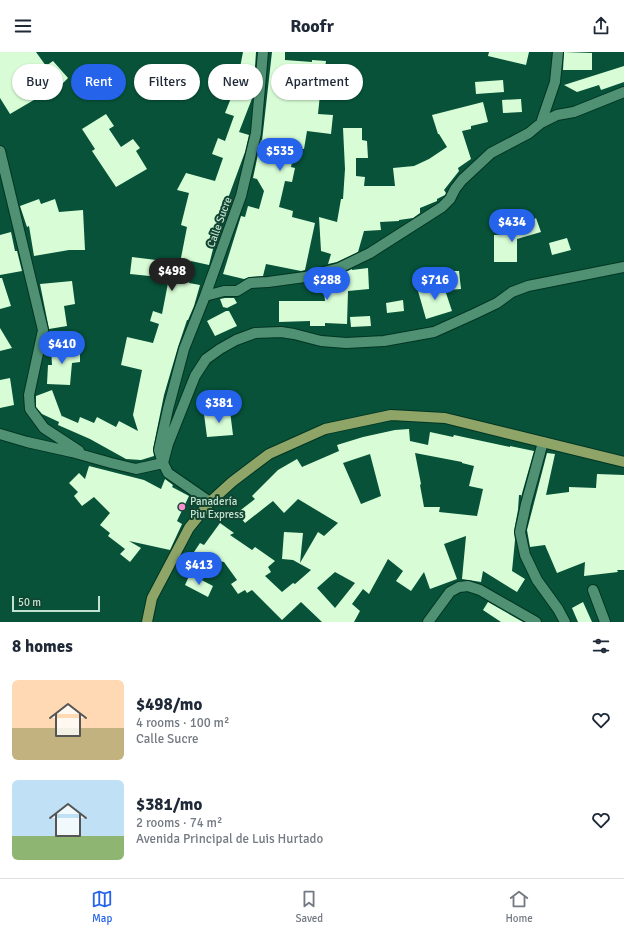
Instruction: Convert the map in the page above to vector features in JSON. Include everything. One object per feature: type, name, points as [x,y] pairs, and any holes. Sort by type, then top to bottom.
[{"type":"main road","points":[[147,622],[152,598],[174,556],[189,528],[210,502],[232,482],[269,454],[325,429],[391,415],[445,418],[624,462]]},
{"type":"street","name":"Calle Sucre","points":[[163,463],[160,450],[168,410],[184,349],[241,196],[256,133],[263,52]]},
{"type":"street","points":[[541,123],[555,82],[558,52]]},
{"type":"street","points":[[205,296],[224,291],[237,291],[250,283],[305,277],[339,268],[370,253],[442,208],[450,199],[462,180],[492,153],[529,133],[541,123],[557,115],[574,112],[624,92]]},
{"type":"street","points":[[0,151],[43,330],[29,395],[30,410],[44,428],[87,456]]},
{"type":"street","points":[[210,502],[168,473],[163,463],[168,444],[195,376],[206,359],[220,349],[236,340],[256,333],[281,332],[321,341],[346,344],[384,341],[434,332],[497,303],[512,292],[528,286],[624,267]]},
{"type":"street","points":[[0,434],[136,469],[163,463]]},
{"type":"street","points":[[543,442],[520,532],[528,562],[565,622]]},
{"type":"street","points":[[428,622],[450,592],[459,587],[468,586],[480,590],[536,622]]},
{"type":"street","points":[[593,590],[605,622]]},
{"type":"building","points":[[0,52],[36,52],[45,64],[12,64],[12,100],[34,100],[10,114],[0,98]]},
{"type":"building","points":[[243,52],[256,52],[255,64],[241,64]]},
{"type":"building","points":[[272,52],[285,52],[285,60],[312,62],[312,60],[326,61],[326,64],[271,64],[271,100],[319,100],[318,114],[333,115],[331,134],[307,131],[304,149],[295,148],[291,167],[295,168],[292,182],[285,181],[279,207],[293,211],[292,217],[315,223],[305,270],[301,271],[266,264],[263,276],[244,279],[223,274],[241,216],[245,217],[248,206],[259,209],[264,191],[257,179],[253,178],[261,140],[262,141]]},
{"type":"building","points":[[489,52],[529,52],[526,65],[488,56]]},
{"type":"building","points":[[564,52],[592,53],[592,70],[563,70]]},
{"type":"building","points":[[53,61],[56,64],[49,64]]},
{"type":"building","points":[[624,66],[624,82],[601,90],[599,85],[577,92],[564,85]]},
{"type":"building","points":[[63,72],[68,78],[63,83]]},
{"type":"building","points":[[503,80],[504,92],[476,94],[475,82]]},
{"type":"building","points":[[521,99],[522,112],[503,113],[502,100]]},
{"type":"building","points":[[230,100],[251,100],[239,132],[249,135],[245,152],[227,201],[223,200],[220,221],[209,265],[191,261],[189,283],[200,285],[194,306],[187,320],[178,347],[164,395],[153,449],[154,456],[141,460],[126,459],[90,439],[58,425],[59,422],[42,414],[36,407],[36,396],[52,390],[62,417],[78,423],[80,417],[94,423],[97,417],[116,427],[119,421],[138,431],[133,415],[142,370],[121,365],[127,337],[153,343],[159,324],[150,321],[153,311],[162,314],[169,278],[130,274],[132,257],[180,263],[187,227],[181,225],[189,193],[177,190],[186,173],[215,181],[223,158],[212,154],[218,138],[225,141],[234,116],[225,113]]},
{"type":"building","points":[[483,102],[488,122],[471,126],[471,129],[462,131],[471,159],[458,168],[459,171],[444,190],[446,193],[445,195],[437,199],[437,201],[420,208],[420,213],[413,218],[399,221],[380,222],[381,230],[364,231],[358,252],[337,262],[328,264],[331,254],[321,251],[319,217],[337,222],[341,199],[343,199],[345,169],[343,128],[362,128],[362,140],[367,141],[368,158],[356,158],[356,176],[365,177],[364,186],[395,186],[393,168],[414,166],[429,159],[447,147],[438,134],[432,115]]},
{"type":"building","points":[[106,114],[114,126],[109,129],[121,147],[133,139],[140,148],[136,151],[147,169],[116,187],[92,151],[95,149],[82,129]]},
{"type":"building","points":[[39,199],[41,204],[55,199],[59,212],[83,210],[85,250],[69,250],[34,256],[29,226],[27,227],[20,206]]},
{"type":"building","points":[[536,218],[541,232],[517,239],[517,262],[494,262],[494,235],[514,234]]},
{"type":"building","points":[[11,232],[15,251],[17,251],[22,271],[0,275],[0,235]]},
{"type":"building","points":[[567,238],[571,250],[552,255],[549,243]]},
{"type":"building","points":[[368,268],[369,289],[348,291],[347,324],[325,323],[325,326],[310,326],[310,321],[279,322],[279,301],[325,301],[323,279],[352,269]]},
{"type":"building","points":[[446,271],[459,271],[461,289],[447,290]]},
{"type":"building","points":[[0,278],[2,278],[11,306],[0,309]]},
{"type":"building","points":[[72,281],[75,304],[64,306],[67,326],[49,329],[40,284]]},
{"type":"building","points":[[443,284],[452,311],[426,319],[418,291]]},
{"type":"building","points":[[234,298],[237,303],[227,308],[223,307],[220,299]]},
{"type":"building","points":[[403,300],[404,311],[387,313],[386,303]]},
{"type":"building","points":[[226,311],[229,311],[237,326],[215,336],[207,321]]},
{"type":"building","points":[[370,316],[371,326],[351,327],[350,317]]},
{"type":"building","points":[[0,328],[12,348],[0,351]]},
{"type":"building","points":[[80,347],[80,362],[72,363],[70,385],[47,384],[48,365],[52,365],[51,348]]},
{"type":"building","points":[[10,378],[14,405],[0,408],[0,380]]},
{"type":"building","points":[[230,411],[233,435],[207,437],[204,414]]},
{"type":"building","points":[[409,429],[410,441],[428,445],[430,432],[453,437],[454,435],[534,451],[521,497],[521,495],[519,495],[514,531],[515,540],[512,571],[525,579],[517,592],[483,571],[481,582],[462,579],[466,536],[444,544],[457,579],[430,589],[424,572],[411,591],[396,581],[403,571],[388,559],[369,594],[363,589],[352,604],[360,611],[354,622],[322,622],[301,602],[282,620],[252,590],[247,593],[245,590],[238,594],[231,584],[237,580],[224,562],[192,555],[200,543],[204,545],[220,523],[234,533],[230,535],[252,550],[255,547],[275,561],[268,567],[271,572],[265,576],[282,592],[293,583],[295,584],[311,570],[293,560],[282,559],[284,532],[303,533],[300,563],[318,532],[324,536],[338,523],[298,499],[284,513],[273,501],[245,523],[237,513],[255,499],[252,496],[278,470],[297,459],[302,467],[339,451],[337,445],[363,437],[395,430]],"holes":[[[415,453],[462,462],[474,466],[469,486],[483,489],[477,516],[439,512],[440,507],[424,507]],[[370,454],[381,496],[361,504],[343,463]],[[335,572],[355,583],[335,608],[317,588]]]},
{"type":"building","points":[[547,453],[555,454],[546,495],[569,492],[569,487],[596,488],[597,474],[624,475],[624,570],[584,576],[585,562],[557,573],[545,545],[530,547],[527,530]]},
{"type":"building","points":[[89,466],[144,480],[161,489],[165,479],[173,485],[172,487],[189,496],[177,521],[182,524],[170,550],[129,541],[141,548],[130,562],[120,554],[125,549],[108,536],[110,533],[100,525],[110,513],[94,497],[82,506],[74,496],[78,492],[69,483],[79,473],[85,479]]},
{"type":"building","points":[[190,574],[213,586],[208,597],[185,585]]},
{"type":"building","points":[[488,602],[523,622],[501,622],[483,610]]},
{"type":"building","points":[[583,602],[592,622],[578,622],[572,608]]},
{"type":"place","name":"Panadería Piu Express","points":[[182,507]]}]
